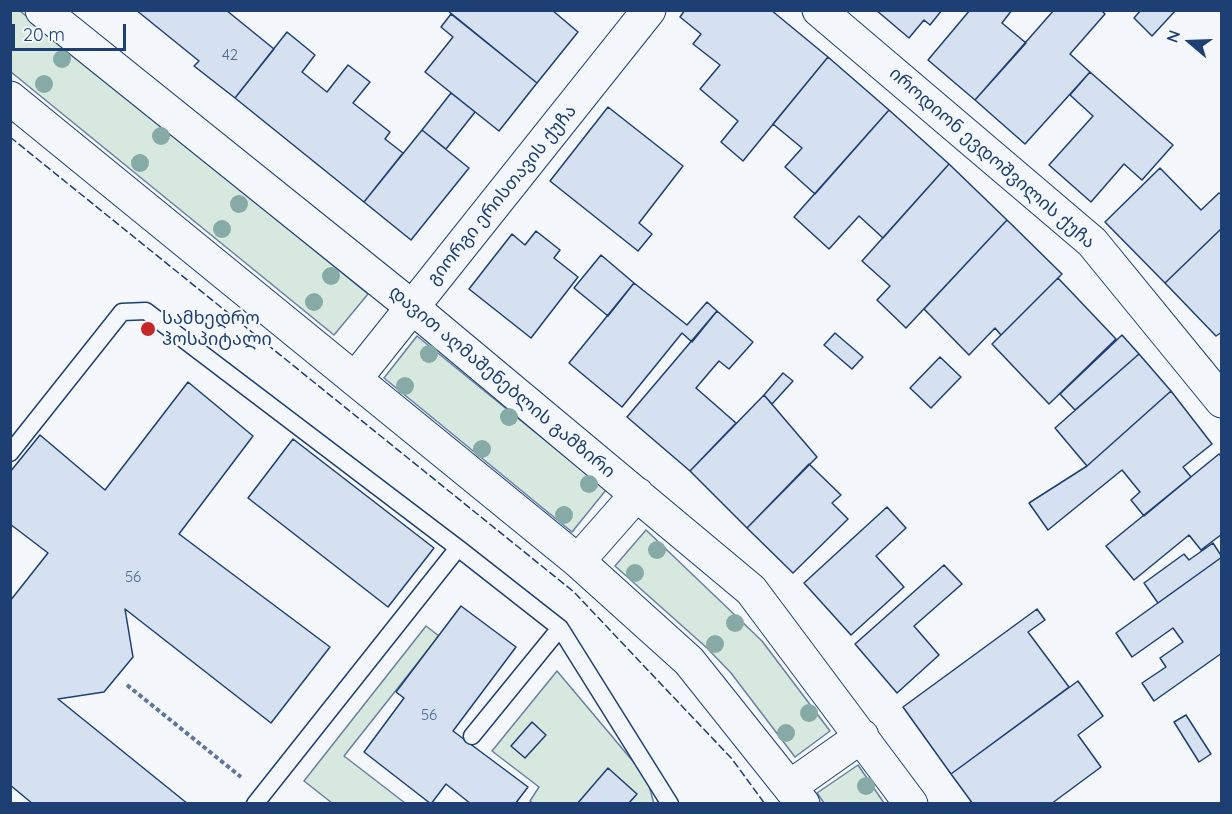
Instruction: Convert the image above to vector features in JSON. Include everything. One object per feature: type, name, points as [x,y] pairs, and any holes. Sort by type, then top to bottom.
[{"type":"street","name":"დავით აღმაშენებლის გამზირი","points":[[42,10],[412,307],[751,590],[911,804]]},
{"type":"street","name":"გიორგი ერისთავის ქუჩა","points":[[355,379],[649,10]]},
{"type":"street","name":"იროდიონ ევდოშვილის ქუჩა","points":[[819,10],[1092,242],[1221,401]]},
{"type":"street","points":[[10,98],[578,561],[688,661],[797,795],[862,736]]},
{"type":"street","points":[[578,561],[637,494]]},
{"type":"lane","points":[[10,453],[122,312],[146,311],[560,628],[670,804]]},
{"type":"lane","points":[[264,801],[458,548]]},
{"type":"lane","points":[[472,736],[560,628]]},
{"type":"path","points":[[127,685],[264,801]]},
{"type":"shaded area","points":[[10,11],[20,11],[368,294],[334,335],[11,72]]},
{"type":"shaded area","points":[[417,336],[606,490],[572,532],[384,378]]},
{"type":"shaded area","points":[[646,530],[762,641],[830,731],[795,757],[731,673],[707,648],[615,566]]},
{"type":"shaded area","points":[[426,626],[439,636],[344,756],[405,803],[332,803],[304,781]]},
{"type":"shaded area","points":[[557,671],[647,778],[654,804],[533,803],[530,801],[539,787],[492,751]]},
{"type":"shaded area","points":[[858,765],[884,803],[824,803],[817,793]]},
{"type":"building","points":[[136,10],[226,10],[274,49],[235,98],[194,66],[199,61]]},
{"type":"building","points":[[447,10],[552,10],[578,32],[537,83]]},
{"type":"building","points":[[685,10],[771,10],[828,57],[743,161],[721,142],[738,121],[700,89],[720,65],[693,44],[701,34],[680,17]]},
{"type":"building","points":[[876,10],[942,10],[930,25],[924,20],[909,38]]},
{"type":"building","points":[[970,10],[1012,10],[1002,23],[1026,43],[975,100],[928,60]]},
{"type":"building","points":[[1054,10],[1101,10],[1105,14],[1070,54],[1090,72],[1025,144],[975,100]]},
{"type":"building","points":[[1141,10],[1176,10],[1152,36],[1134,18]]},
{"type":"building","points":[[451,14],[537,83],[499,131],[425,72],[453,37],[441,27]]},
{"type":"building","points":[[287,32],[315,55],[302,72],[327,92],[348,65],[370,82],[353,103],[390,132],[385,139],[403,153],[364,202],[235,98]]},
{"type":"building","points":[[828,57],[889,110],[815,194],[785,167],[802,148],[773,124]]},
{"type":"building","points":[[1090,72],[1173,145],[1142,180],[1124,164],[1091,202],[1049,165],[1093,116],[1070,95]]},
{"type":"building","points":[[451,93],[475,112],[446,149],[422,130]]},
{"type":"building","points":[[608,107],[683,166],[639,223],[652,234],[638,251],[550,181]]},
{"type":"building","points":[[889,110],[949,164],[883,238],[859,216],[829,249],[794,217]]},
{"type":"building","points":[[422,130],[469,168],[411,240],[364,202]]},
{"type":"building","points":[[949,164],[1007,220],[906,328],[877,300],[890,286],[862,261]]},
{"type":"building","points":[[1160,168],[1201,210],[1219,193],[1222,195],[1222,228],[1165,283],[1105,222]]},
{"type":"building","points":[[1007,220],[1062,274],[1001,335],[995,328],[969,355],[924,309]]},
{"type":"building","points":[[1222,228],[1222,332],[1216,336],[1165,283]]},
{"type":"building","points":[[536,231],[560,250],[554,258],[578,277],[531,338],[469,289],[512,234],[525,245]]},
{"type":"building","points":[[601,255],[634,283],[608,316],[574,288]]},
{"type":"building","points":[[1058,278],[1116,339],[1049,404],[992,344]]},
{"type":"building","points":[[634,283],[687,325],[707,302],[717,311],[692,342],[682,333],[622,407],[569,363]]},
{"type":"building","points":[[717,311],[753,342],[729,369],[719,361],[696,388],[736,423],[690,471],[627,417]]},
{"type":"building","points":[[835,333],[863,357],[852,369],[824,345]]},
{"type":"building","points":[[1122,335],[1139,354],[1075,410],[1060,394]]},
{"type":"building","points":[[1139,354],[1171,391],[1087,466],[1055,428]]},
{"type":"building","points":[[940,357],[961,377],[931,408],[910,388]]},
{"type":"building","points":[[783,373],[793,381],[772,404],[764,395]]},
{"type":"building","points":[[188,382],[253,436],[179,534],[330,647],[271,723],[125,609],[133,657],[104,692],[58,699],[188,804],[33,804],[10,785],[10,601],[48,553],[10,524],[10,472],[40,435],[105,490]]},
{"type":"building","points":[[1171,391],[1212,444],[1183,467],[1191,477],[1144,516],[1131,500],[1140,492],[1122,470],[1048,530],[1029,503],[1087,466]]},
{"type":"building","points":[[764,395],[817,457],[747,528],[690,471]]},
{"type":"building","points":[[293,439],[434,548],[388,607],[248,498]]},
{"type":"building","points":[[1219,454],[1222,457],[1222,534],[1201,550],[1189,535],[1134,580],[1106,546]]},
{"type":"building","points":[[809,464],[841,495],[832,503],[848,519],[793,573],[747,528]]},
{"type":"building","points":[[887,507],[906,528],[876,556],[904,587],[851,635],[804,583]]},
{"type":"building","points":[[1213,543],[1222,557],[1158,603],[1144,583],[1184,554],[1189,560]]},
{"type":"building","points":[[1222,557],[1222,653],[1154,701],[1142,683],[1166,667],[1160,658],[1183,642],[1173,628],[1132,657],[1116,633]]},
{"type":"building","points":[[944,565],[962,584],[914,626],[939,655],[897,693],[855,644]]},
{"type":"building","points":[[461,606],[516,647],[453,731],[528,787],[515,804],[471,804],[446,784],[431,804],[364,752],[404,698],[396,692]]},
{"type":"building","points":[[1037,609],[1045,620],[1028,632],[1069,687],[951,774],[903,707]]},
{"type":"building","points":[[1078,681],[1103,716],[1078,735],[1101,767],[1051,804],[973,804],[951,774]]},
{"type":"building","points":[[1186,715],[1211,754],[1199,762],[1174,722]]},
{"type":"building","points":[[532,722],[546,735],[525,758],[511,746]]},
{"type":"building","points":[[608,768],[637,794],[628,804],[577,804]]},
{"type":"fence","points":[[10,137],[574,592],[732,759],[765,804]]},
{"type":"place","name":"სამხედრო ჰოსპიტალი","points":[[148,329]]}]
